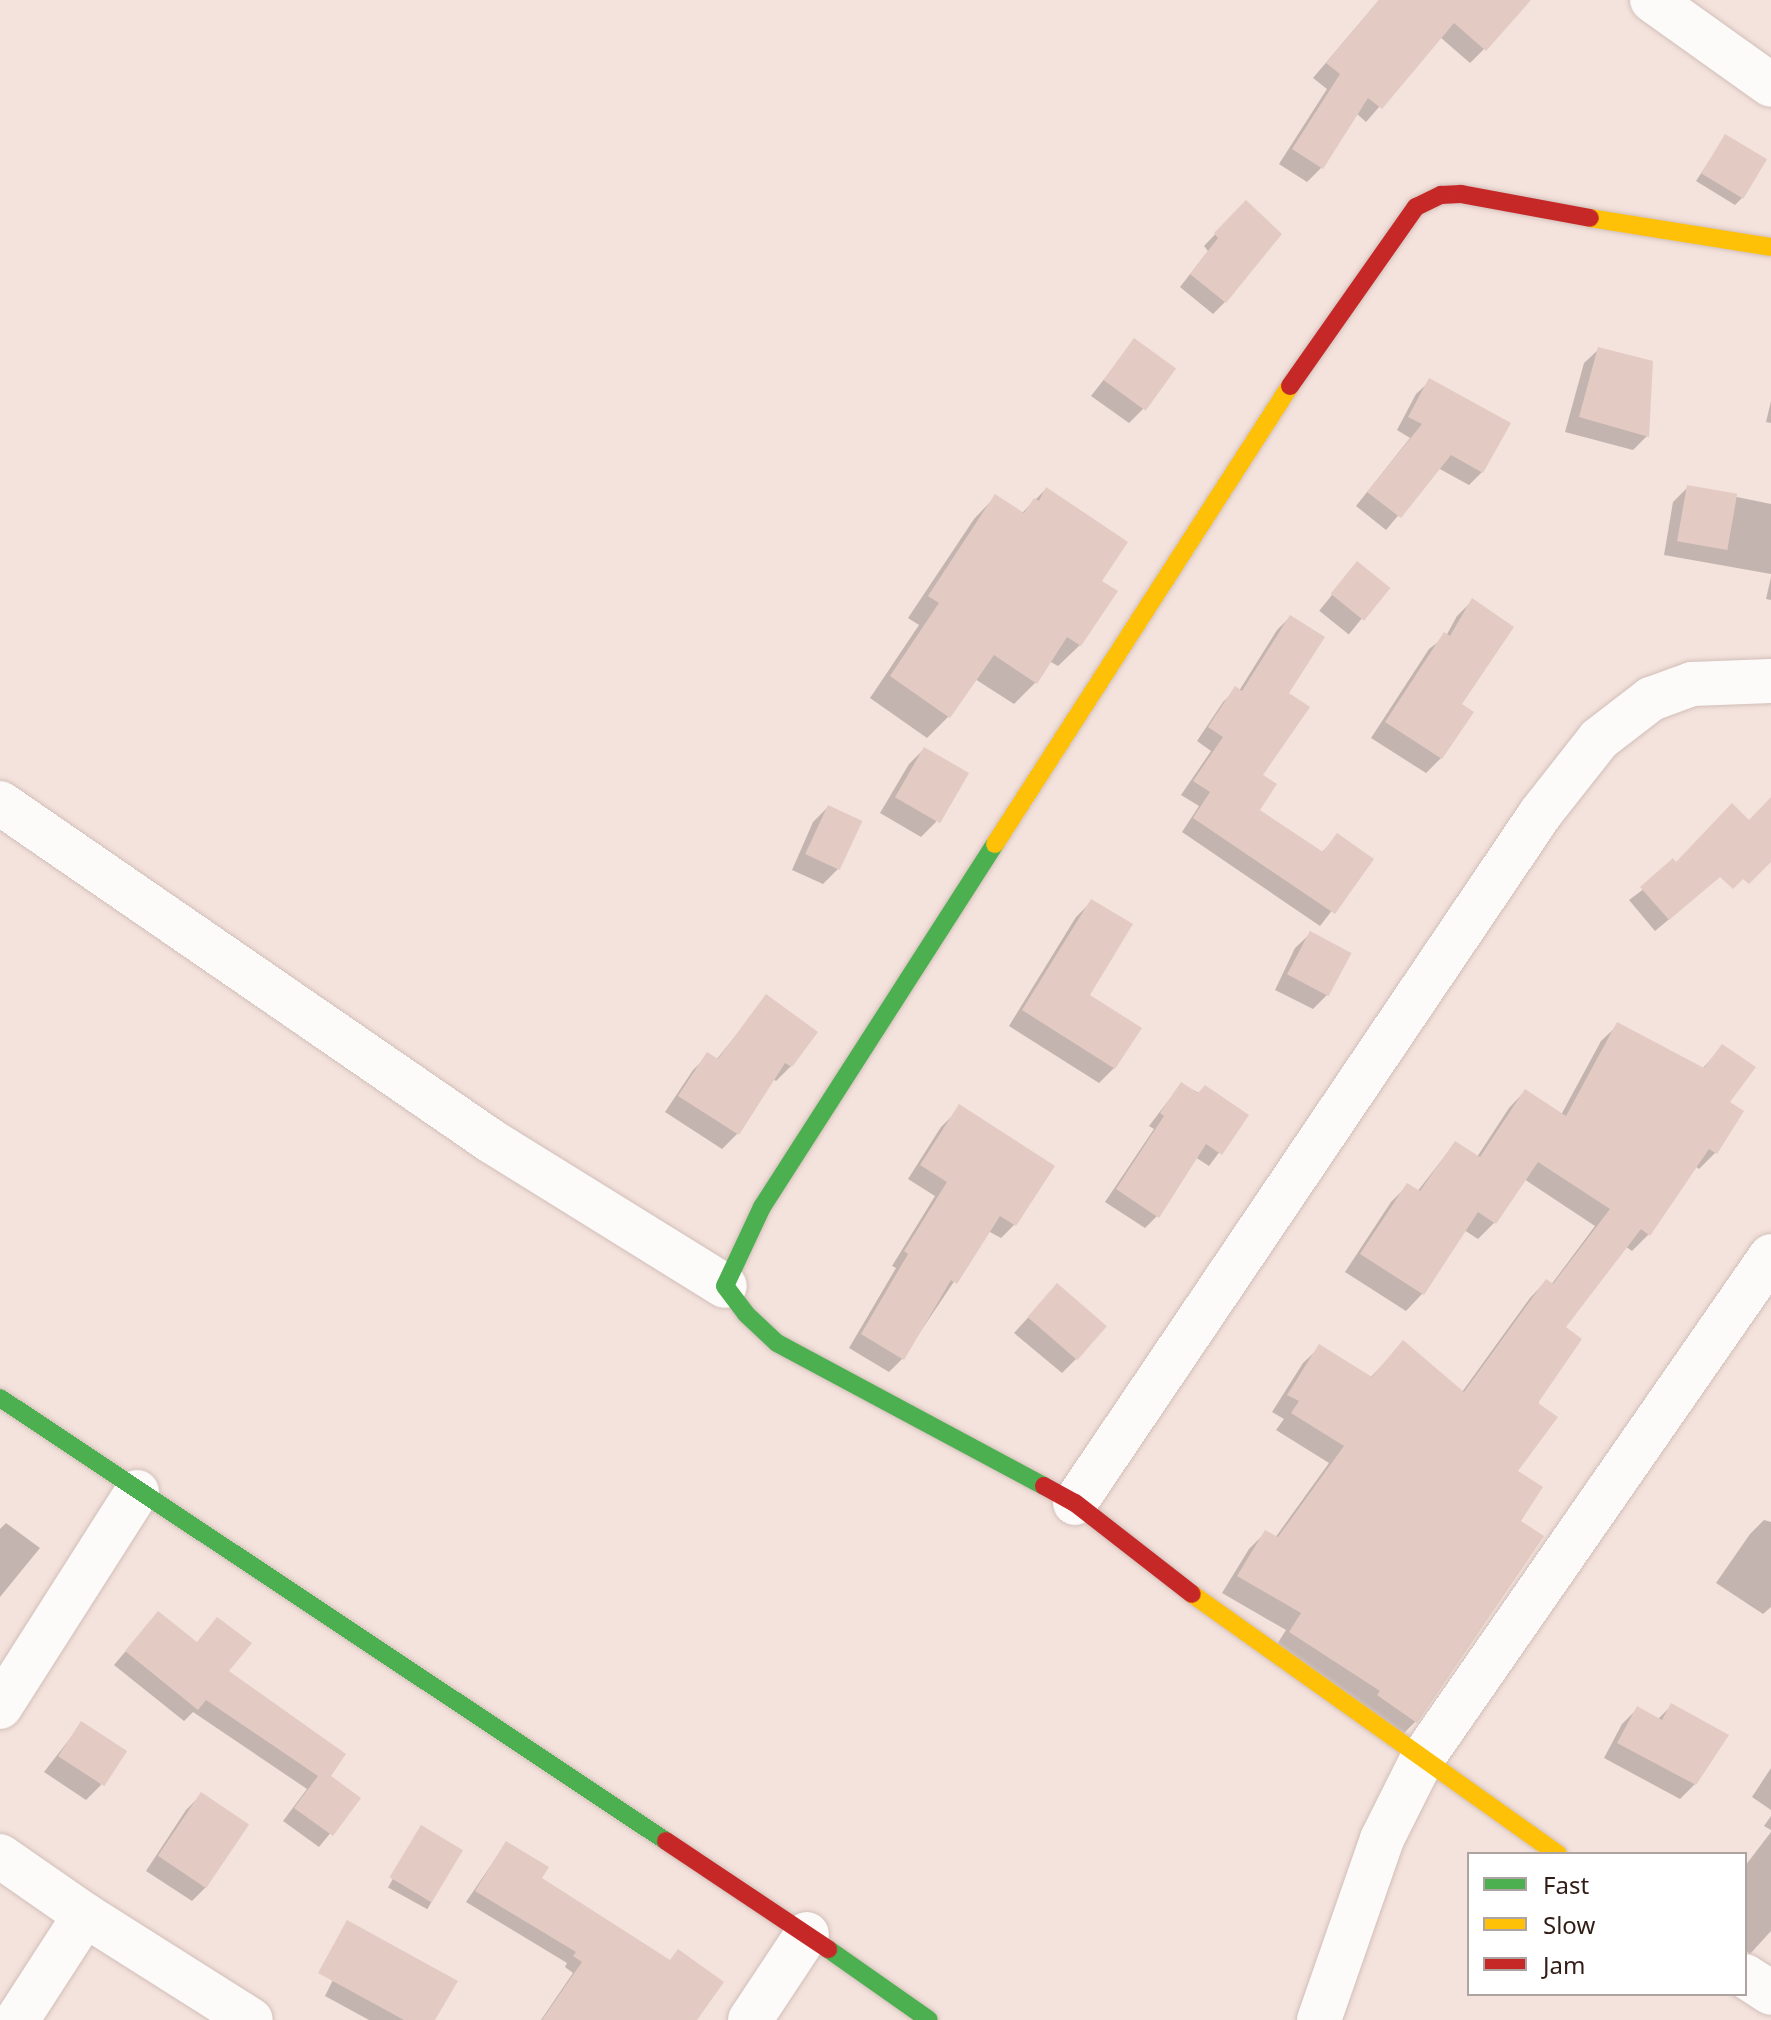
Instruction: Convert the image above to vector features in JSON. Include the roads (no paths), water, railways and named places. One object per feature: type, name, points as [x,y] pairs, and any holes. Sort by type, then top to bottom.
[{"type":"street","points":[[1652,0],[1771,85]]},
{"type":"street","points":[[725,1286],[762,1207],[1305,362],[1416,207],[1441,195],[1461,194],[1653,230],[1771,247]]},
{"type":"street","points":[[1075,1503],[1540,814],[1599,739],[1651,699],[1692,684],[1771,681]]},
{"type":"street","points":[[0,803],[491,1141],[725,1286],[746,1314],[777,1343],[1075,1503],[1178,1584],[1555,1852]]},
{"type":"street","points":[[1319,2020],[1382,1839],[1422,1759],[1771,1256]]},
{"type":"street","points":[[0,1398],[137,1492],[807,1934],[929,2020]]},
{"type":"street","points":[[0,1707],[137,1492]]},
{"type":"street","points":[[0,1856],[85,1915],[251,2020]]},
{"type":"street","points":[[17,2020],[85,1915]]},
{"type":"street","points":[[750,2020],[807,1934]]},
{"type":"street","points":[[1747,1977],[1771,1993]]}]
